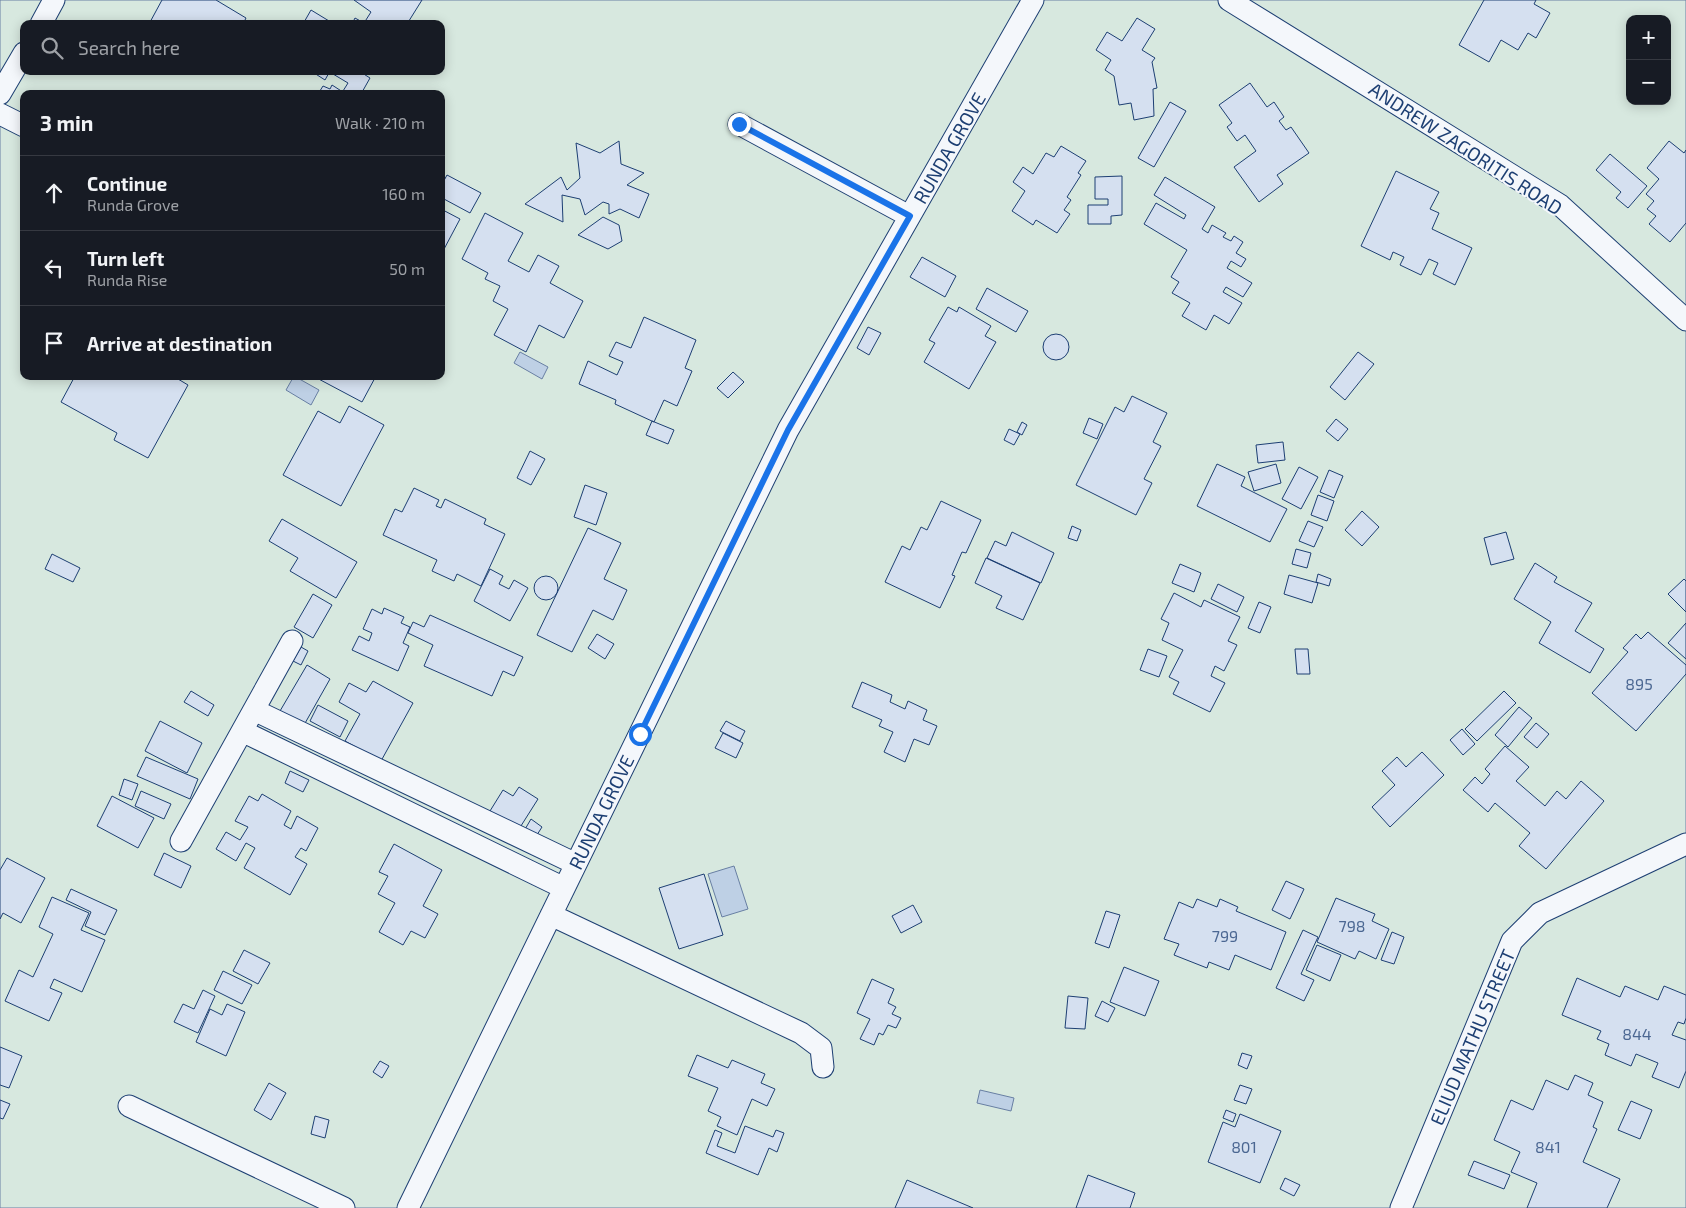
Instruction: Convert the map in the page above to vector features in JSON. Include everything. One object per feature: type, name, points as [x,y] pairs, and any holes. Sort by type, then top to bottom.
[{"type":"street","points":[[42,20],[54,0]]},
{"type":"street","name":"RUNDA GROVE","points":[[408,1208],[788,430],[1034,0]]},
{"type":"street","name":"ANDREW ZAGORITIS ROAD","points":[[1228,0],[1426,123],[1539,190],[1560,205],[1686,320]]},
{"type":"street","points":[[0,94],[20,60]]},
{"type":"street","points":[[0,114],[20,124]]},
{"type":"street","points":[[739,124],[910,216]]},
{"type":"street","points":[[181,841],[244,732],[292,641]]},
{"type":"street","points":[[254,710],[576,864]]},
{"type":"street","points":[[244,732],[564,888]]},
{"type":"street","name":"ELIUD MATHU STREET","points":[[1401,1208],[1512,941],[1540,913],[1686,844]]},
{"type":"street","points":[[551,915],[801,1033],[821,1048],[823,1067]]},
{"type":"street","points":[[129,1106],[344,1208]]},
{"type":"shaded area","points":[[0,0],[1686,0],[1686,1208],[0,1208]]},
{"type":"water","points":[[520,352],[548,367],[542,379],[514,363]]},
{"type":"water","points":[[292,380],[301,380],[319,390],[311,405],[286,390]]},
{"type":"water","points":[[734,866],[748,909],[722,917],[708,874]]},
{"type":"water","points":[[980,1090],[1014,1098],[1011,1111],[977,1103]]},
{"type":"building","points":[[162,0],[216,0],[246,18],[245,20],[151,20]]},
{"type":"building","points":[[354,0],[422,0],[410,20],[366,20],[371,12]]},
{"type":"building","points":[[1484,0],[1536,0],[1534,4],[1550,13],[1536,38],[1528,33],[1518,50],[1501,40],[1489,62],[1459,45]]},
{"type":"building","points":[[311,10],[327,20],[305,20]]},
{"type":"building","points":[[1137,18],[1155,29],[1142,50],[1155,58],[1152,62],[1157,88],[1153,89],[1154,116],[1134,120],[1131,103],[1119,105],[1114,76],[1105,70],[1111,60],[1096,50],[1107,32],[1122,41]]},
{"type":"building","points":[[317,75],[328,75],[325,80]]},
{"type":"building","points":[[335,75],[365,75],[370,78],[363,90],[344,90],[348,83]]},
{"type":"building","points":[[1250,83],[1267,107],[1274,102],[1284,117],[1279,121],[1286,130],[1291,127],[1309,153],[1277,175],[1283,184],[1259,202],[1234,167],[1256,151],[1245,135],[1237,141],[1227,127],[1232,123],[1219,105]]},
{"type":"building","points":[[332,85],[340,90],[320,90],[323,86],[330,89]]},
{"type":"building","points":[[1170,102],[1186,111],[1154,167],[1138,158]]},
{"type":"building","points":[[619,141],[621,164],[644,173],[627,185],[649,194],[639,218],[620,209],[609,214],[609,204],[603,202],[585,215],[580,199],[562,195],[563,222],[525,204],[561,177],[567,190],[580,178],[576,143],[600,153]]},
{"type":"building","points":[[1669,141],[1684,153],[1686,150],[1686,223],[1670,242],[1649,224],[1656,216],[1647,209],[1654,201],[1646,194],[1659,179],[1647,168]]},
{"type":"building","points":[[1061,146],[1086,161],[1078,173],[1081,175],[1067,197],[1071,200],[1064,210],[1070,214],[1057,233],[1036,220],[1033,225],[1012,211],[1025,191],[1013,182],[1023,167],[1033,174],[1046,153],[1054,157]]},
{"type":"building","points":[[1610,154],[1647,186],[1628,208],[1616,198],[1621,192],[1596,170]]},
{"type":"building","points":[[1396,171],[1439,192],[1430,209],[1439,213],[1432,229],[1472,248],[1455,285],[1433,274],[1438,263],[1429,259],[1421,275],[1400,265],[1404,257],[1393,252],[1390,260],[1361,246]]},
{"type":"building","points":[[447,175],[481,193],[470,213],[445,200],[445,179]]},
{"type":"building","points":[[1122,176],[1122,215],[1111,216],[1111,224],[1088,224],[1088,205],[1108,205],[1108,199],[1095,199],[1095,177]]},
{"type":"building","points":[[1165,177],[1215,207],[1202,229],[1208,233],[1212,225],[1226,233],[1223,237],[1231,241],[1234,236],[1243,242],[1236,253],[1246,259],[1241,267],[1231,261],[1227,268],[1252,283],[1243,297],[1226,287],[1223,292],[1242,303],[1229,324],[1214,315],[1206,330],[1182,316],[1190,303],[1172,293],[1179,282],[1171,277],[1187,250],[1144,224],[1156,203],[1184,219],[1186,215],[1154,195]]},
{"type":"building","points":[[445,211],[460,219],[445,247]]},
{"type":"building","points":[[485,213],[523,233],[508,261],[529,272],[538,255],[559,266],[550,283],[583,301],[564,338],[539,325],[526,352],[494,335],[508,309],[493,301],[500,286],[485,279],[488,273],[462,259]]},
{"type":"building","points":[[603,217],[619,225],[622,241],[608,249],[578,235]]},
{"type":"building","points":[[922,257],[956,276],[945,297],[910,277]]},
{"type":"building","points":[[987,288],[1028,311],[1016,332],[976,309]]},
{"type":"building","points":[[948,307],[957,312],[959,307],[991,326],[985,336],[996,342],[969,389],[924,362],[935,343],[929,340]]},
{"type":"building","points":[[644,317],[696,340],[685,368],[692,371],[677,406],[664,400],[654,422],[615,404],[616,400],[579,384],[588,361],[617,375],[623,362],[609,356],[616,342],[631,348]]},
{"type":"building","points":[[868,327],[881,333],[869,355],[857,348]]},
{"type":"building","points":[[1056,334],[1065,338],[1069,347],[1065,356],[1056,360],[1047,356],[1043,347],[1047,338]]},
{"type":"building","points":[[1358,352],[1374,364],[1345,400],[1330,387]]},
{"type":"building","points":[[733,372],[744,382],[728,398],[717,388]]},
{"type":"building","points":[[73,380],[180,380],[188,385],[148,458],[114,440],[117,433],[61,402]]},
{"type":"building","points":[[321,380],[374,380],[362,402]]},
{"type":"building","points":[[1132,396],[1167,413],[1153,442],[1161,446],[1144,479],[1152,483],[1136,515],[1076,485],[1115,407],[1124,412]]},
{"type":"building","points":[[349,406],[384,425],[341,506],[283,475],[318,411],[340,423]]},
{"type":"building","points":[[1089,418],[1103,424],[1097,439],[1083,433]]},
{"type":"building","points":[[1336,419],[1348,429],[1338,441],[1326,431]]},
{"type":"building","points":[[652,421],[674,430],[668,444],[646,435]]},
{"type":"building","points":[[1022,422],[1027,425],[1022,435],[1017,432]]},
{"type":"building","points":[[1009,429],[1020,434],[1014,445],[1004,440]]},
{"type":"building","points":[[1283,442],[1285,460],[1258,463],[1256,445]]},
{"type":"building","points":[[530,451],[545,459],[531,485],[517,478]]},
{"type":"building","points":[[1217,464],[1245,477],[1241,486],[1287,509],[1270,542],[1197,506]]},
{"type":"building","points":[[1276,464],[1281,483],[1254,491],[1248,472]]},
{"type":"building","points":[[1299,467],[1318,477],[1301,509],[1282,499]]},
{"type":"building","points":[[1329,470],[1343,476],[1334,498],[1320,492]]},
{"type":"building","points":[[585,485],[607,493],[596,525],[574,517]]},
{"type":"building","points":[[414,488],[439,500],[436,506],[441,508],[445,499],[486,519],[484,524],[505,534],[481,586],[457,574],[454,581],[432,571],[437,560],[383,535],[395,509],[402,512]]},
{"type":"building","points":[[1318,495],[1334,501],[1327,521],[1311,515]]},
{"type":"building","points":[[941,501],[981,520],[966,553],[962,552],[952,575],[955,576],[940,608],[885,582],[902,546],[910,550],[921,527],[927,530]]},
{"type":"building","points":[[1362,511],[1379,527],[1362,546],[1345,530]]},
{"type":"building","points":[[282,519],[357,562],[336,598],[290,571],[298,558],[269,541]]},
{"type":"building","points":[[1308,521],[1323,527],[1314,547],[1299,541]]},
{"type":"building","points":[[1072,526],[1081,530],[1077,541],[1068,538]]},
{"type":"building","points":[[588,528],[621,543],[604,579],[627,590],[613,620],[593,610],[572,652],[537,635]]},
{"type":"building","points":[[1012,532],[1054,553],[1041,583],[987,558],[995,541],[1006,546]]},
{"type":"building","points":[[1506,532],[1514,559],[1491,565],[1484,538]]},
{"type":"building","points":[[1296,549],[1311,553],[1307,568],[1292,564]]},
{"type":"building","points":[[52,554],[80,568],[73,582],[45,569]]},
{"type":"building","points":[[986,558],[1040,583],[1023,620],[996,608],[1002,596],[975,583]]},
{"type":"building","points":[[1535,563],[1557,577],[1554,582],[1592,603],[1575,631],[1604,649],[1590,673],[1539,643],[1551,622],[1514,599]]},
{"type":"building","points":[[1180,564],[1201,573],[1194,592],[1172,583]]},
{"type":"building","points":[[490,569],[503,576],[499,584],[509,589],[514,580],[528,588],[510,621],[474,601]]},
{"type":"building","points":[[1318,574],[1331,579],[1329,586],[1316,582]]},
{"type":"building","points":[[1289,575],[1318,583],[1312,603],[1284,594]]},
{"type":"building","points":[[546,576],[555,579],[558,588],[555,597],[546,600],[537,597],[534,588],[537,579]]},
{"type":"building","points":[[1684,579],[1686,581],[1686,612],[1668,594]]},
{"type":"building","points":[[1218,584],[1244,597],[1237,612],[1211,599]]},
{"type":"building","points":[[1174,593],[1201,607],[1204,600],[1240,617],[1228,641],[1237,645],[1224,671],[1215,666],[1211,676],[1225,683],[1210,712],[1173,694],[1179,682],[1169,677],[1183,650],[1162,640],[1169,623],[1161,619]]},
{"type":"building","points":[[313,594],[332,605],[313,638],[294,627]]},
{"type":"building","points":[[1259,602],[1271,607],[1260,633],[1248,628]]},
{"type":"building","points":[[384,608],[404,617],[401,623],[410,627],[403,643],[409,646],[398,671],[352,650],[359,636],[369,641],[372,633],[363,629],[372,609],[382,614]]},
{"type":"building","points":[[430,615],[523,657],[514,676],[503,671],[492,696],[424,666],[433,645],[408,633],[413,622],[424,627]]},
{"type":"building","points":[[1686,623],[1686,659],[1668,643]]},
{"type":"building","points":[[1648,632],[1686,665],[1686,674],[1636,731],[1592,693],[1628,652],[1623,648],[1636,634],[1641,639]]},
{"type":"building","points":[[597,634],[614,644],[605,659],[588,648]]},
{"type":"building","points":[[301,647],[308,651],[301,665],[293,661]]},
{"type":"building","points":[[1148,649],[1167,656],[1159,677],[1140,670]]},
{"type":"building","points":[[1295,649],[1308,649],[1310,674],[1297,674]]},
{"type":"building","points":[[307,665],[330,679],[304,725],[280,711]]},
{"type":"building","points":[[373,681],[413,703],[381,761],[345,741],[360,714],[339,702],[349,683],[366,692]]},
{"type":"building","points":[[862,682],[892,695],[890,702],[905,709],[908,701],[927,710],[923,720],[937,726],[929,745],[914,739],[905,762],[884,752],[893,732],[879,726],[882,720],[852,707]]},
{"type":"building","points":[[191,691],[214,705],[208,716],[184,702]]},
{"type":"building","points":[[1504,691],[1516,703],[1477,741],[1465,729]]},
{"type":"building","points":[[318,705],[348,721],[340,737],[310,721]]},
{"type":"building","points":[[1519,707],[1532,718],[1508,747],[1495,735]]},
{"type":"building","points":[[160,721],[202,743],[187,773],[145,751]]},
{"type":"building","points":[[726,721],[745,731],[740,741],[720,731]]},
{"type":"building","points":[[1536,723],[1549,734],[1537,748],[1524,737]]},
{"type":"building","points":[[1462,729],[1475,744],[1463,755],[1450,740]]},
{"type":"building","points":[[723,733],[743,743],[736,758],[715,748]]},
{"type":"building","points":[[1505,746],[1529,767],[1516,781],[1545,806],[1557,791],[1566,799],[1581,781],[1604,801],[1546,869],[1519,846],[1530,833],[1495,803],[1488,812],[1463,790],[1475,777],[1482,784],[1490,774],[1485,769]]},
{"type":"building","points":[[1422,752],[1444,775],[1390,827],[1372,807],[1395,785],[1382,771],[1397,757],[1406,767]]},
{"type":"building","points":[[146,757],[198,779],[190,799],[137,776]]},
{"type":"building","points":[[290,771],[309,780],[303,792],[285,783]]},
{"type":"building","points":[[124,779],[138,784],[132,800],[119,795]]},
{"type":"building","points":[[519,787],[538,799],[519,829],[490,811],[503,790],[513,796]]},
{"type":"building","points":[[141,791],[171,804],[164,819],[135,806]]},
{"type":"building","points":[[262,794],[291,811],[284,825],[291,829],[297,816],[318,828],[306,851],[301,848],[295,857],[307,864],[290,895],[244,868],[255,848],[246,843],[236,861],[216,849],[226,832],[240,840],[248,827],[235,821],[249,796],[258,801]]},
{"type":"building","points":[[112,796],[154,818],[138,848],[97,826]]},
{"type":"building","points":[[531,819],[542,827],[535,838],[524,831]]},
{"type":"building","points":[[394,844],[442,870],[423,906],[438,914],[425,938],[411,931],[403,945],[379,932],[395,903],[378,894],[388,876],[379,872]]},
{"type":"building","points":[[164,853],[191,866],[181,888],[154,875]]},
{"type":"building","points":[[7,858],[45,878],[21,923],[3,913],[0,919],[0,870]]},
{"type":"building","points":[[704,874],[723,935],[679,949],[659,888]]},
{"type":"building","points":[[1286,881],[1304,889],[1290,919],[1272,910]]},
{"type":"building","points":[[71,889],[117,910],[105,935],[85,926],[91,912],[66,900]]},
{"type":"building","points":[[52,897],[89,913],[81,930],[105,940],[82,992],[54,979],[50,988],[62,993],[49,1021],[5,1001],[19,970],[33,977],[53,934],[39,927]]},
{"type":"building","points":[[1336,898],[1375,914],[1372,921],[1389,929],[1376,959],[1359,951],[1355,959],[1317,942]]},
{"type":"building","points":[[1197,899],[1217,907],[1220,899],[1238,907],[1236,911],[1286,932],[1271,970],[1235,955],[1229,970],[1209,962],[1207,968],[1174,955],[1179,944],[1164,939],[1179,902],[1193,908]]},
{"type":"building","points":[[913,905],[922,922],[901,933],[892,916]]},
{"type":"building","points":[[1106,911],[1120,915],[1109,948],[1095,943]]},
{"type":"building","points":[[1303,930],[1318,937],[1301,974],[1314,980],[1304,1001],[1276,988]]},
{"type":"building","points":[[1392,932],[1404,937],[1394,964],[1381,960]]},
{"type":"building","points":[[1317,945],[1341,955],[1330,981],[1306,970]]},
{"type":"building","points":[[244,950],[270,963],[258,984],[233,971]]},
{"type":"building","points":[[1124,967],[1159,981],[1145,1016],[1110,1002]]},
{"type":"building","points":[[223,971],[252,985],[242,1004],[214,990]]},
{"type":"building","points":[[1577,978],[1620,997],[1625,986],[1658,1000],[1664,986],[1686,995],[1686,1018],[1684,1024],[1678,1022],[1672,1035],[1686,1040],[1686,1071],[1679,1088],[1652,1077],[1658,1063],[1636,1054],[1631,1066],[1605,1055],[1609,1044],[1597,1039],[1601,1031],[1562,1015]]},
{"type":"building","points":[[872,979],[894,989],[888,1003],[896,1007],[892,1014],[901,1018],[896,1028],[888,1025],[883,1035],[879,1033],[874,1045],[860,1039],[870,1019],[857,1013]]},
{"type":"building","points":[[203,990],[215,996],[198,1033],[174,1022],[183,1004],[194,1009]]},
{"type":"building","points":[[1068,996],[1088,998],[1085,1029],[1065,1028]]},
{"type":"building","points":[[1102,1001],[1115,1008],[1108,1022],[1095,1016]]},
{"type":"building","points":[[227,1004],[245,1012],[226,1056],[196,1042],[210,1009],[222,1015]]},
{"type":"building","points":[[0,1047],[22,1056],[9,1088],[0,1085]]},
{"type":"building","points":[[1242,1053],[1252,1056],[1247,1069],[1238,1065]]},
{"type":"building","points":[[697,1055],[728,1068],[732,1060],[765,1074],[761,1083],[775,1089],[767,1106],[752,1099],[737,1135],[717,1126],[721,1117],[708,1111],[718,1088],[688,1076]]},
{"type":"building","points":[[380,1061],[389,1066],[382,1078],[373,1072]]},
{"type":"building","points":[[1575,1075],[1593,1083],[1588,1095],[1603,1102],[1593,1127],[1597,1129],[1583,1162],[1620,1179],[1607,1208],[1527,1208],[1537,1183],[1511,1172],[1520,1152],[1494,1140],[1511,1100],[1533,1110],[1546,1080],[1568,1090]]},
{"type":"building","points":[[269,1083],[286,1093],[271,1120],[254,1110]]},
{"type":"building","points":[[1240,1085],[1252,1089],[1246,1104],[1234,1100]]},
{"type":"building","points":[[0,1100],[10,1104],[3,1119],[0,1118]]},
{"type":"building","points":[[1631,1101],[1652,1110],[1640,1139],[1618,1130]]},
{"type":"building","points":[[1226,1110],[1236,1114],[1233,1122],[1223,1118]]},
{"type":"building","points":[[1240,1114],[1281,1131],[1260,1183],[1208,1162],[1223,1122],[1235,1127]]},
{"type":"building","points":[[315,1116],[329,1120],[325,1138],[311,1134]]},
{"type":"building","points":[[745,1126],[773,1137],[776,1130],[784,1133],[777,1152],[769,1148],[758,1175],[706,1153],[715,1130],[722,1133],[717,1146],[735,1153]]},
{"type":"building","points":[[1474,1161],[1510,1175],[1504,1189],[1468,1175]]},
{"type":"building","points":[[1088,1175],[1135,1193],[1130,1208],[1076,1208]]},
{"type":"building","points":[[1285,1178],[1300,1185],[1294,1196],[1280,1189]]},
{"type":"building","points":[[907,1180],[973,1208],[895,1208]]},
{"type":"route","points":[[640,734],[788,430],[910,216],[739,124]]}]
